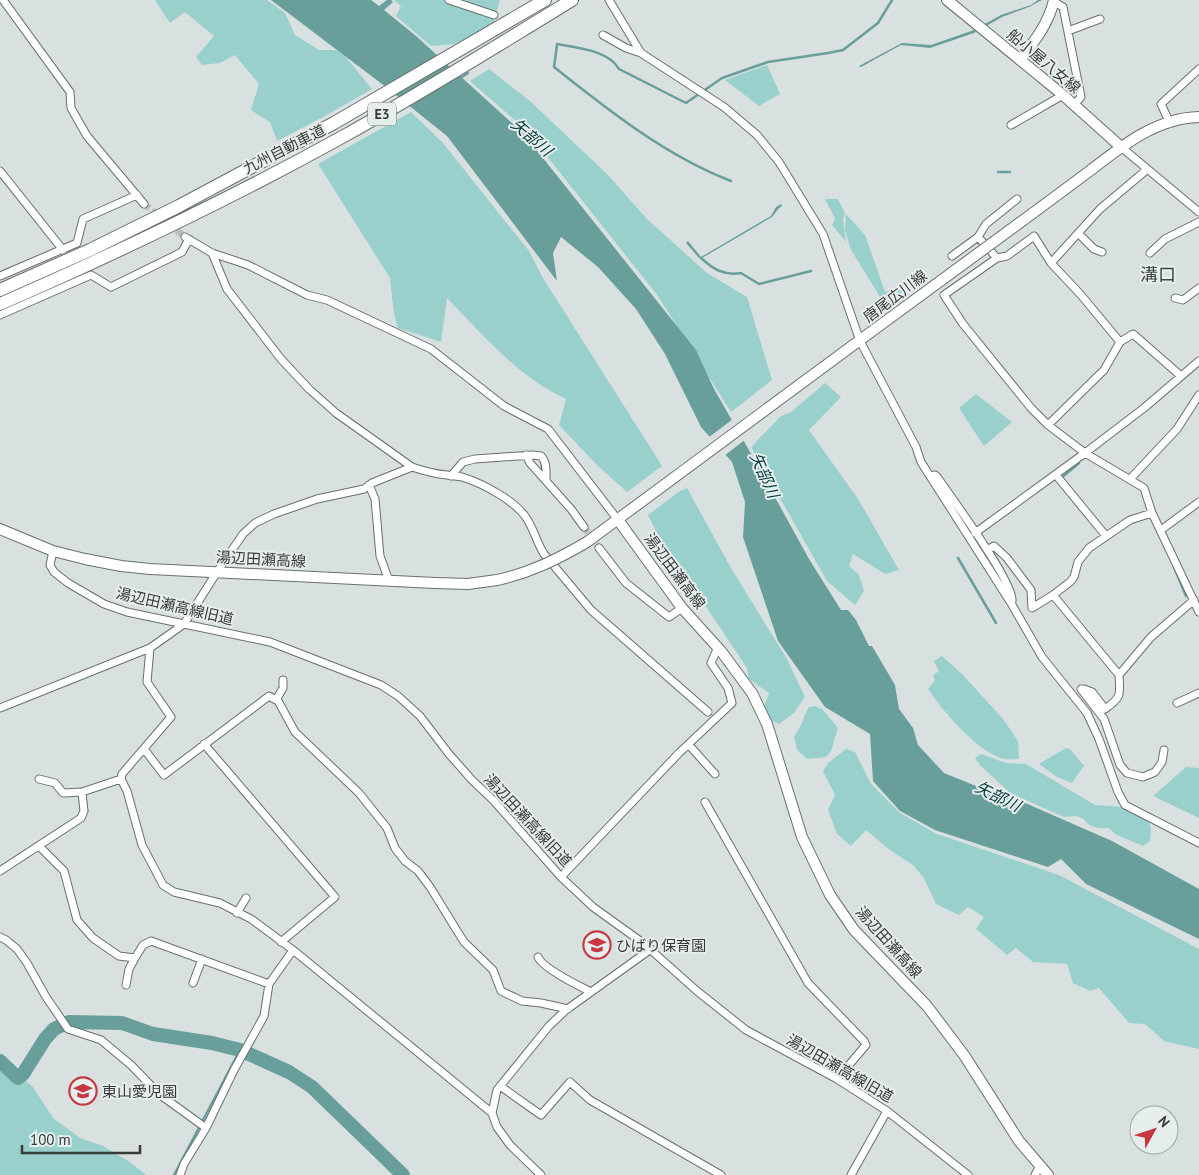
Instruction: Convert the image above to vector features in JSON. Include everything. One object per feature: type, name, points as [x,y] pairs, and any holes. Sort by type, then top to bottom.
[{"type":"highway","name":"九州自動車道","points":[[0,290],[90,250],[179,206],[334,124],[545,0]]},
{"type":"highway","name":"九州自動車道","points":[[0,304],[96,262],[186,218],[344,136],[572,0]]},
{"type":"main road","name":"船小屋八女線","points":[[947,0],[1063,95],[1122,147]]},
{"type":"main road","points":[[1020,60],[1036,41],[1054,1]]},
{"type":"main road","name":"唐尾広川線","points":[[618,520],[1122,147],[1168,121],[1199,116]]},
{"type":"main road","name":"湯辺田瀬高線","points":[[0,529],[53,551],[86,560],[121,566],[468,584],[518,576],[542,567],[587,542],[618,520],[682,608],[718,647],[752,693],[767,724],[802,837],[830,894],[854,930],[927,1006],[964,1055],[1020,1141],[1037,1171],[1048,1175]]},
{"type":"street","points":[[3,0],[70,92],[71,108],[87,136],[144,204]]},
{"type":"street","points":[[449,0],[494,15]]},
{"type":"street","points":[[609,0],[641,53]]},
{"type":"street","points":[[1054,1],[1063,7],[1081,97],[1074,105]]},
{"type":"street","points":[[1068,31],[1100,19]]},
{"type":"street","points":[[603,35],[626,48],[641,53],[724,107],[757,136],[780,162],[823,234],[860,341],[916,447],[920,462],[1012,604],[1042,657],[1086,713],[1099,739],[1118,792],[1125,804],[1199,843]]},
{"type":"street","points":[[1168,121],[1161,104],[1199,69]]},
{"type":"street","points":[[1011,125],[1063,95]]},
{"type":"street","points":[[1122,147],[1199,212]]},
{"type":"street","points":[[0,171],[63,250]]},
{"type":"street","points":[[1051,263],[1100,209],[1144,172]]},
{"type":"street","points":[[0,276],[77,243],[83,219],[137,195]]},
{"type":"street","points":[[952,256],[978,237],[986,224],[1017,199]]},
{"type":"street","points":[[1150,253],[1166,239],[1199,222]]},
{"type":"street","points":[[1078,233],[1094,249],[1102,252]]},
{"type":"street","points":[[1119,675],[1151,637],[1197,607],[1152,513],[1144,488],[1131,478],[1085,453],[1048,425],[1031,408],[963,324],[944,295],[997,258],[1007,256],[1034,236],[1051,263],[1081,295],[1120,342]]},
{"type":"street","points":[[978,237],[997,258]]},
{"type":"street","points":[[0,315],[91,275],[111,287],[182,252],[187,238],[212,253],[248,264],[307,296],[327,300],[431,349],[504,406],[548,429],[618,520]]},
{"type":"street","points":[[212,253],[227,289],[281,359],[309,389],[336,413],[412,467],[427,472],[460,476],[473,481],[495,492],[518,508],[528,520],[544,554],[591,610],[708,712]]},
{"type":"street","points":[[1175,298],[1183,300],[1199,288]]},
{"type":"street","points":[[1048,425],[1104,370],[1120,342],[1132,334],[1181,376]]},
{"type":"street","points":[[975,533],[1144,408],[1199,361]]},
{"type":"street","points":[[1131,478],[1177,429],[1199,395]]},
{"type":"street","points":[[526,456],[584,527]]},
{"type":"street","points":[[451,476],[463,462],[475,459],[541,456],[544,458],[546,480]]},
{"type":"street","points":[[0,708],[150,648],[184,624],[243,534],[255,523],[274,514],[317,499],[364,489],[372,482],[412,467]]},
{"type":"street","points":[[1056,474],[1106,536]]},
{"type":"street","points":[[930,476],[936,475],[987,550],[1008,588],[1012,604]]},
{"type":"street","points":[[370,485],[375,499],[380,556],[389,581]]},
{"type":"street","points":[[1161,530],[1199,502]]},
{"type":"street","points":[[987,550],[994,546],[1007,558],[1031,590],[1032,608],[1053,596],[1070,582],[1074,577],[1078,562],[1089,548],[1130,520],[1152,513]]},
{"type":"street","points":[[599,548],[626,583],[669,617],[682,608]]},
{"type":"street","name":"湯辺田瀬高線旧道","points":[[53,551],[50,565],[54,572],[91,597],[127,612],[270,642],[381,685],[398,696],[420,716],[449,754],[493,800],[561,877],[593,907],[651,949],[697,991],[746,1030],[837,1078],[887,1111],[968,1175]]},
{"type":"street","points":[[1053,596],[1119,675],[1120,696],[1117,701],[1105,709],[1092,692],[1082,689],[1104,719],[1120,766],[1127,773],[1143,777],[1155,772],[1162,762],[1164,750]]},
{"type":"street","points":[[561,877],[732,703],[728,688],[711,663],[718,647]]},
{"type":"street","points":[[150,648],[147,682],[171,716],[122,774],[121,779],[127,792],[142,845],[163,885],[174,892],[220,904],[250,920],[293,950],[492,1113],[497,1127],[510,1145],[541,1175]]},
{"type":"street","points":[[276,699],[284,688],[283,680]]},
{"type":"street","points":[[1177,703],[1199,693]]},
{"type":"street","points":[[144,749],[164,775],[269,696],[276,699],[296,732],[359,793],[387,828],[395,848],[405,861],[418,871],[430,887],[464,942],[492,970],[501,991],[522,1001],[568,1009]]},
{"type":"street","points":[[204,744],[335,897],[281,942]]},
{"type":"street","points":[[689,745],[714,774]]},
{"type":"street","points":[[38,779],[55,783],[62,792],[82,792],[121,779]]},
{"type":"street","points":[[0,871],[81,818],[84,811],[82,792]]},
{"type":"street","points":[[706,802],[808,983],[866,1045],[837,1078]]},
{"type":"street","points":[[39,846],[64,871],[77,920],[94,938],[119,956],[135,958]]},
{"type":"street","points":[[237,913],[246,898]]},
{"type":"street","points":[[0,937],[17,950],[27,963],[46,997],[68,1029],[101,1040],[132,1065],[159,1094],[206,1128]]},
{"type":"street","points":[[126,985],[135,958],[143,945],[151,941],[269,984]]},
{"type":"street","points":[[492,1113],[497,1090],[549,1026],[568,1009],[651,949]]},
{"type":"street","points":[[180,1175],[264,1016],[269,984],[293,950]]},
{"type":"street","points":[[538,957],[539,960],[556,973],[591,992]]},
{"type":"street","points":[[193,983],[202,959]]},
{"type":"street","points":[[500,1086],[541,1115],[570,1082],[590,1100],[721,1175]]},
{"type":"street","points":[[851,1175],[887,1111]]},
{"type":"shaded area","points":[[155,0],[267,0],[285,13],[295,35],[319,50],[340,50],[372,89],[277,141],[270,122],[251,110],[259,84],[235,55],[220,63],[202,65],[196,57],[214,36],[185,12],[170,23]]},
{"type":"shaded area","points":[[394,0],[500,0],[493,24],[455,44],[431,46],[396,16],[401,6]]},
{"type":"shaded area","points":[[767,65],[780,94],[759,106],[725,80]]},
{"type":"shaded area","points":[[489,69],[530,101],[608,175],[647,219],[707,273],[747,297],[772,380],[731,412],[658,296],[527,131],[470,81]]},
{"type":"shaded area","points":[[411,112],[443,143],[529,251],[543,278],[662,466],[627,492],[597,465],[559,425],[566,399],[532,379],[517,367],[447,298],[441,342],[398,328],[394,314],[390,278],[318,164]]},
{"type":"shaded area","points":[[825,199],[838,199],[845,213],[843,219],[846,242],[832,225],[835,218]]},
{"type":"shaded area","points":[[846,214],[865,235],[885,292],[923,279],[885,305],[851,250],[845,230]]},
{"type":"shaded area","points":[[825,383],[841,397],[809,430],[858,499],[899,570],[885,574],[853,554],[849,566],[859,575],[864,591],[855,605],[827,581],[751,447],[781,416],[791,412]]},
{"type":"shaded area","points":[[976,394],[1012,422],[984,446],[959,408]]},
{"type":"shaded area","points":[[687,488],[731,568],[787,659],[805,697],[794,713],[779,724],[768,719],[763,710],[769,693],[749,679],[747,668],[707,608],[670,560],[648,515],[680,491]]},
{"type":"shaded area","points":[[942,656],[963,675],[1003,719],[1018,741],[1019,759],[1004,759],[983,748],[961,730],[934,698],[928,689],[935,680],[933,676],[939,672],[934,661]]},
{"type":"shaded area","points":[[816,706],[823,710],[838,728],[831,751],[826,757],[807,759],[797,750],[794,736],[809,707]]},
{"type":"shaded area","points":[[1066,748],[1070,749],[1084,766],[1072,783],[1057,777],[1039,764]]},
{"type":"shaded area","points":[[846,749],[855,752],[871,784],[900,813],[937,834],[1059,875],[1199,949],[1199,1049],[1164,1041],[1145,1024],[1129,1023],[1099,988],[1090,991],[1073,983],[1067,964],[1033,962],[1016,948],[1007,955],[976,929],[984,917],[968,907],[959,915],[936,904],[924,878],[913,865],[890,850],[866,830],[851,846],[837,834],[828,810],[835,795],[823,771],[828,763]]},
{"type":"shaded area","points":[[981,754],[1006,763],[1026,764],[1095,805],[1124,807],[1148,818],[1151,829],[1150,841],[1143,846],[1115,834],[1109,828],[1092,826],[1084,819],[1076,816],[1064,817],[1010,793],[980,765],[975,758]]},
{"type":"shaded area","points":[[1186,767],[1199,768],[1199,818],[1153,796]]},
{"type":"shaded area","points":[[0,1058],[33,1087],[53,1118],[80,1138],[103,1146],[130,1162],[146,1175],[0,1175]]},
{"type":"water","name":"矢部川","points":[[271,0],[371,0],[379,6],[387,0],[391,0],[393,2],[384,10],[416,36],[523,133],[696,350],[714,389],[809,559],[841,610],[848,610],[856,620],[869,646],[872,646],[895,685],[899,709],[913,728],[918,745],[944,773],[976,786],[1007,795],[1112,841],[1199,889],[1199,939],[1086,884],[1061,859],[1048,867],[935,830],[900,811],[873,781],[870,734],[825,707],[778,641],[743,537],[745,502],[732,462],[701,427],[665,354],[636,309],[598,267],[561,237],[553,253],[557,281],[447,136]]},
{"type":"water","points":[[1038,0],[1042,0],[1029,7],[1002,17],[974,33],[930,48],[901,45],[861,67],[859,66],[902,43],[931,45],[974,30],[1001,15],[1031,5]]},
{"type":"water","points":[[781,204],[782,206],[772,217],[702,258],[699,258],[686,243],[688,241],[701,257],[771,216],[776,207]]},
{"type":"pier","points":[[733,419],[746,439],[724,456],[708,438]]},
{"type":"waterway","points":[[557,44],[600,54],[614,63],[619,69],[686,103],[722,78],[768,62],[843,50],[878,23],[892,0]]},
{"type":"waterway","points":[[557,45],[554,67],[574,83],[638,131],[684,159],[731,181]]},
{"type":"waterway","points":[[462,77],[468,73]]},
{"type":"waterway","points":[[998,172],[1010,172]]},
{"type":"waterway","points":[[701,258],[719,271],[735,274],[741,273],[759,284],[811,271]]},
{"type":"waterway","points":[[1060,479],[1079,463]]},
{"type":"waterway","points":[[958,558],[996,623]]},
{"type":"waterway","points":[[1174,567],[1186,596]]},
{"type":"waterway","points":[[0,1061],[18,1078],[23,1074],[45,1039],[54,1029],[69,1022],[122,1023],[153,1034],[212,1043],[240,1050],[289,1072],[312,1087],[403,1175]]},
{"type":"waterway","points":[[174,1175],[240,1050]]},
{"type":"tunnel","points":[[144,204],[185,237]]},
{"type":"tunnel","points":[[584,527],[599,548]]},
{"type":"place","name":"ひばり保育園","points":[[597,945]]},
{"type":"place","name":"東山愛児園","points":[[83,1091]]},
{"type":"district","name":"溝口","points":[[1158,274]]}]
